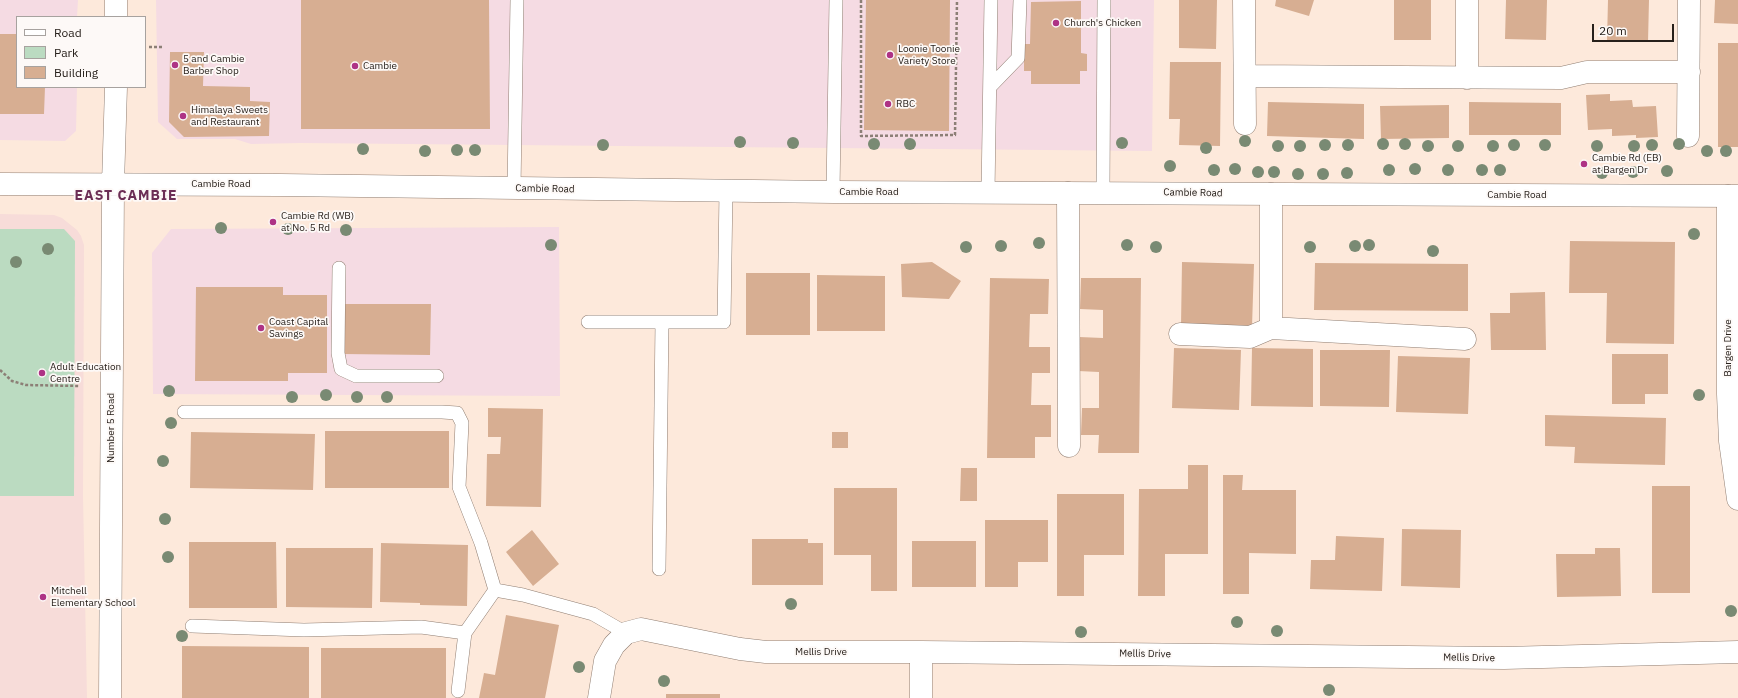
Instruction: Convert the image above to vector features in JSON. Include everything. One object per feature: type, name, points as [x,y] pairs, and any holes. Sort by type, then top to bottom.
[{"type":"street","points":[[116,0],[116,16]]},
{"type":"street","points":[[1244,0],[1245,124]]},
{"type":"street","points":[[1467,0],[1467,78]]},
{"type":"street","points":[[1688,136],[1689,0]]},
{"type":"street","points":[[1245,76],[1561,78],[1587,72],[1689,72]]},
{"type":"street","name":"Number 5 Road","points":[[110,698],[113,184],[116,88]]},
{"type":"street","name":"Cambie Road","points":[[0,184],[273,184],[514,189],[833,192],[1733,196]]},
{"type":"street","points":[[1068,193],[1069,446]]},
{"type":"street","points":[[1271,194],[1271,328]]},
{"type":"street","name":"Bargen Drive","points":[[1733,196],[1728,394],[1730,441],[1738,499]]},
{"type":"street","points":[[1180,334],[1250,337],[1271,328],[1465,339]]},
{"type":"street","name":"Mellis Drive","points":[[626,633],[641,629],[740,649],[766,652],[921,652],[1504,658],[1738,652]]},
{"type":"street","points":[[598,698],[606,661],[614,645],[626,633]]},
{"type":"street","points":[[921,652],[921,698]]},
{"type":"lane","points":[[514,189],[517,0]]},
{"type":"lane","points":[[833,192],[836,0]]},
{"type":"lane","points":[[988,193],[991,0]]},
{"type":"lane","points":[[990,87],[1018,58],[1020,0]]},
{"type":"lane","points":[[1103,192],[1104,0]]},
{"type":"lane","points":[[588,322],[724,322],[726,190]]},
{"type":"lane","points":[[339,268],[338,353],[341,369],[356,376],[437,376]]},
{"type":"lane","points":[[659,569],[662,322]]},
{"type":"lane","points":[[184,412],[457,413],[462,423],[459,487],[481,543],[495,590]]},
{"type":"lane","points":[[458,691],[465,633],[495,590]]},
{"type":"lane","points":[[495,590],[523,595],[593,614],[626,633]]},
{"type":"lane","points":[[192,626],[304,630],[421,627],[465,633]]},
{"type":"path","points":[[861,0],[860,136],[955,135],[957,0]]},
{"type":"path","points":[[149,47],[164,46]]},
{"type":"path","points":[[0,370],[12,381],[26,385],[80,386]]},
{"type":"shaded area","points":[[0,0],[78,0],[77,16],[16,16],[16,88],[77,88],[76,131],[65,141],[0,140]]},
{"type":"shaded area","points":[[156,0],[1154,0],[1152,151],[301,143],[251,144],[235,139],[177,139],[158,122]]},
{"type":"shaded area","points":[[0,214],[54,215],[62,218],[77,230],[84,245],[83,496],[87,698],[0,698]]},
{"type":"shaded area","points":[[559,227],[560,396],[153,394],[152,253],[171,229]]},
{"type":"green space","name":"Adult Education Centre","points":[[0,229],[64,229],[75,241],[74,496],[0,496]]},
{"type":"building","points":[[301,0],[489,0],[490,129],[301,129]]},
{"type":"building","points":[[866,0],[950,0],[949,131],[864,130]]},
{"type":"building","points":[[1179,0],[1217,0],[1216,49],[1179,48]]},
{"type":"building","points":[[1276,0],[1314,0],[1309,16],[1275,6]]},
{"type":"building","points":[[1394,0],[1431,0],[1431,40],[1394,40]]},
{"type":"building","points":[[1506,0],[1547,0],[1546,40],[1505,39]]},
{"type":"building","points":[[1608,0],[1649,0],[1648,42],[1607,41]]},
{"type":"building","points":[[1715,0],[1738,0],[1738,24],[1714,23]]},
{"type":"building","name":"Church's Chicken","points":[[1081,1],[1081,53],[1087,54],[1087,71],[1080,71],[1080,84],[1031,84],[1031,71],[1024,71],[1024,44],[1030,44],[1031,2]]},
{"type":"building","points":[[0,34],[16,34],[16,88],[45,88],[44,114],[0,114]]},
{"type":"building","points":[[1718,43],[1738,43],[1738,147],[1718,147]]},
{"type":"building","points":[[170,52],[204,52],[203,86],[250,87],[250,101],[270,102],[269,136],[184,137],[169,122]]},
{"type":"building","points":[[1170,62],[1221,62],[1220,146],[1179,145],[1180,119],[1169,119]]},
{"type":"building","points":[[1610,94],[1610,101],[1632,100],[1633,107],[1656,106],[1658,137],[1636,138],[1636,135],[1612,136],[1612,129],[1588,130],[1586,95]]},
{"type":"building","points":[[1268,102],[1364,104],[1364,139],[1267,136]]},
{"type":"building","points":[[1469,102],[1561,103],[1561,135],[1469,135]]},
{"type":"building","points":[[1449,105],[1449,138],[1381,139],[1380,106]]},
{"type":"building","points":[[1570,241],[1675,242],[1674,344],[1606,343],[1607,293],[1569,293]]},
{"type":"building","points":[[932,262],[961,281],[949,299],[902,297],[901,264]]},
{"type":"building","points":[[1182,262],[1254,264],[1252,327],[1181,326]]},
{"type":"building","points":[[1315,263],[1468,264],[1468,311],[1314,310]]},
{"type":"building","points":[[746,273],[810,273],[810,335],[746,335]]},
{"type":"building","points":[[817,275],[885,276],[885,331],[817,331]]},
{"type":"building","points":[[990,278],[1049,279],[1048,314],[1030,314],[1029,347],[1050,347],[1050,373],[1032,373],[1031,405],[1051,405],[1051,437],[1035,437],[1035,458],[987,458]]},
{"type":"building","points":[[1081,278],[1141,278],[1139,453],[1098,453],[1099,435],[1081,435],[1082,408],[1099,408],[1099,372],[1078,371],[1079,337],[1103,338],[1103,310],[1080,309]]},
{"type":"building","name":"Coast Capital Savings","points":[[196,287],[283,287],[283,295],[327,295],[327,373],[288,373],[288,381],[195,381]]},
{"type":"building","points":[[1545,292],[1546,350],[1491,350],[1490,313],[1510,313],[1510,293]]},
{"type":"building","points":[[344,304],[431,304],[430,355],[343,354]]},
{"type":"building","points":[[1174,348],[1241,350],[1239,410],[1172,408]]},
{"type":"building","points":[[1252,348],[1313,349],[1313,407],[1251,406]]},
{"type":"building","points":[[1320,350],[1390,350],[1389,407],[1320,406]]},
{"type":"building","points":[[1612,354],[1668,354],[1668,394],[1645,394],[1645,404],[1612,404]]},
{"type":"building","points":[[1398,356],[1470,358],[1468,414],[1396,412]]},
{"type":"building","points":[[488,408],[543,409],[541,507],[486,506],[487,454],[500,454],[501,437],[488,437]]},
{"type":"building","points":[[1545,415],[1666,418],[1665,465],[1574,463],[1575,447],[1545,446]]},
{"type":"building","points":[[325,431],[449,431],[449,488],[325,488]]},
{"type":"building","points":[[191,432],[315,434],[313,490],[190,488]]},
{"type":"building","points":[[832,432],[848,432],[848,448],[832,448]]},
{"type":"building","points":[[1188,465],[1208,465],[1208,554],[1165,554],[1165,596],[1138,596],[1139,489],[1188,489]]},
{"type":"building","points":[[961,468],[977,468],[977,501],[960,501]]},
{"type":"building","points":[[1223,475],[1243,475],[1242,490],[1296,490],[1296,554],[1249,553],[1249,594],[1223,594]]},
{"type":"building","points":[[1652,486],[1690,486],[1690,593],[1652,593]]},
{"type":"building","points":[[834,488],[897,488],[897,591],[871,591],[871,555],[834,555]]},
{"type":"building","points":[[1057,494],[1124,494],[1124,555],[1084,555],[1084,596],[1057,596]]},
{"type":"building","points":[[985,520],[1048,520],[1048,562],[1018,562],[1018,587],[985,587]]},
{"type":"building","points":[[1402,529],[1461,530],[1460,588],[1401,586]]},
{"type":"building","points":[[532,530],[559,564],[533,586],[506,552]]},
{"type":"building","points":[[1336,536],[1384,538],[1382,591],[1310,589],[1311,560],[1335,560]]},
{"type":"building","points":[[752,539],[808,539],[808,543],[823,543],[823,585],[752,585]]},
{"type":"building","points":[[912,541],[976,541],[976,587],[912,587]]},
{"type":"building","points":[[189,542],[276,542],[277,608],[189,608]]},
{"type":"building","points":[[381,543],[468,545],[467,606],[380,602]]},
{"type":"building","points":[[286,548],[373,548],[372,608],[286,607]]},
{"type":"building","points":[[1595,548],[1620,548],[1621,596],[1557,597],[1556,554],[1595,554]]},
{"type":"building","points":[[506,615],[559,625],[545,698],[479,698],[484,673],[495,675]]},
{"type":"building","points":[[182,646],[309,647],[309,698],[182,698]]},
{"type":"building","points":[[321,648],[446,648],[446,698],[321,698]]},
{"type":"building","points":[[666,694],[720,694],[720,698],[666,698]]},
{"type":"place","name":"Church's Chicken","points":[[1056,23]]},
{"type":"place","name":"Loonie Toonie Variety Store","points":[[890,55]]},
{"type":"place","name":"5 and Cambie Barber Shop","points":[[175,65]]},
{"type":"place","name":"Cambie","points":[[355,66]]},
{"type":"place","name":"RBC","points":[[888,104]]},
{"type":"place","name":"Himalaya Sweets and Restaurant","points":[[183,116]]},
{"type":"place","name":"Cambie Rd (EB) at Bargen Dr","points":[[1584,164]]},
{"type":"place","name":"Cambie Rd (WB) at No. 5 Rd","points":[[273,222]]},
{"type":"place","name":"Coast Capital Savings","points":[[261,328]]},
{"type":"place","name":"Adult Education Centre","points":[[42,373]]},
{"type":"place","name":"Mitchell Elementary School","points":[[43,597]]},
{"type":"district","name":"EAST CAMBIE","points":[[126,196]]}]
